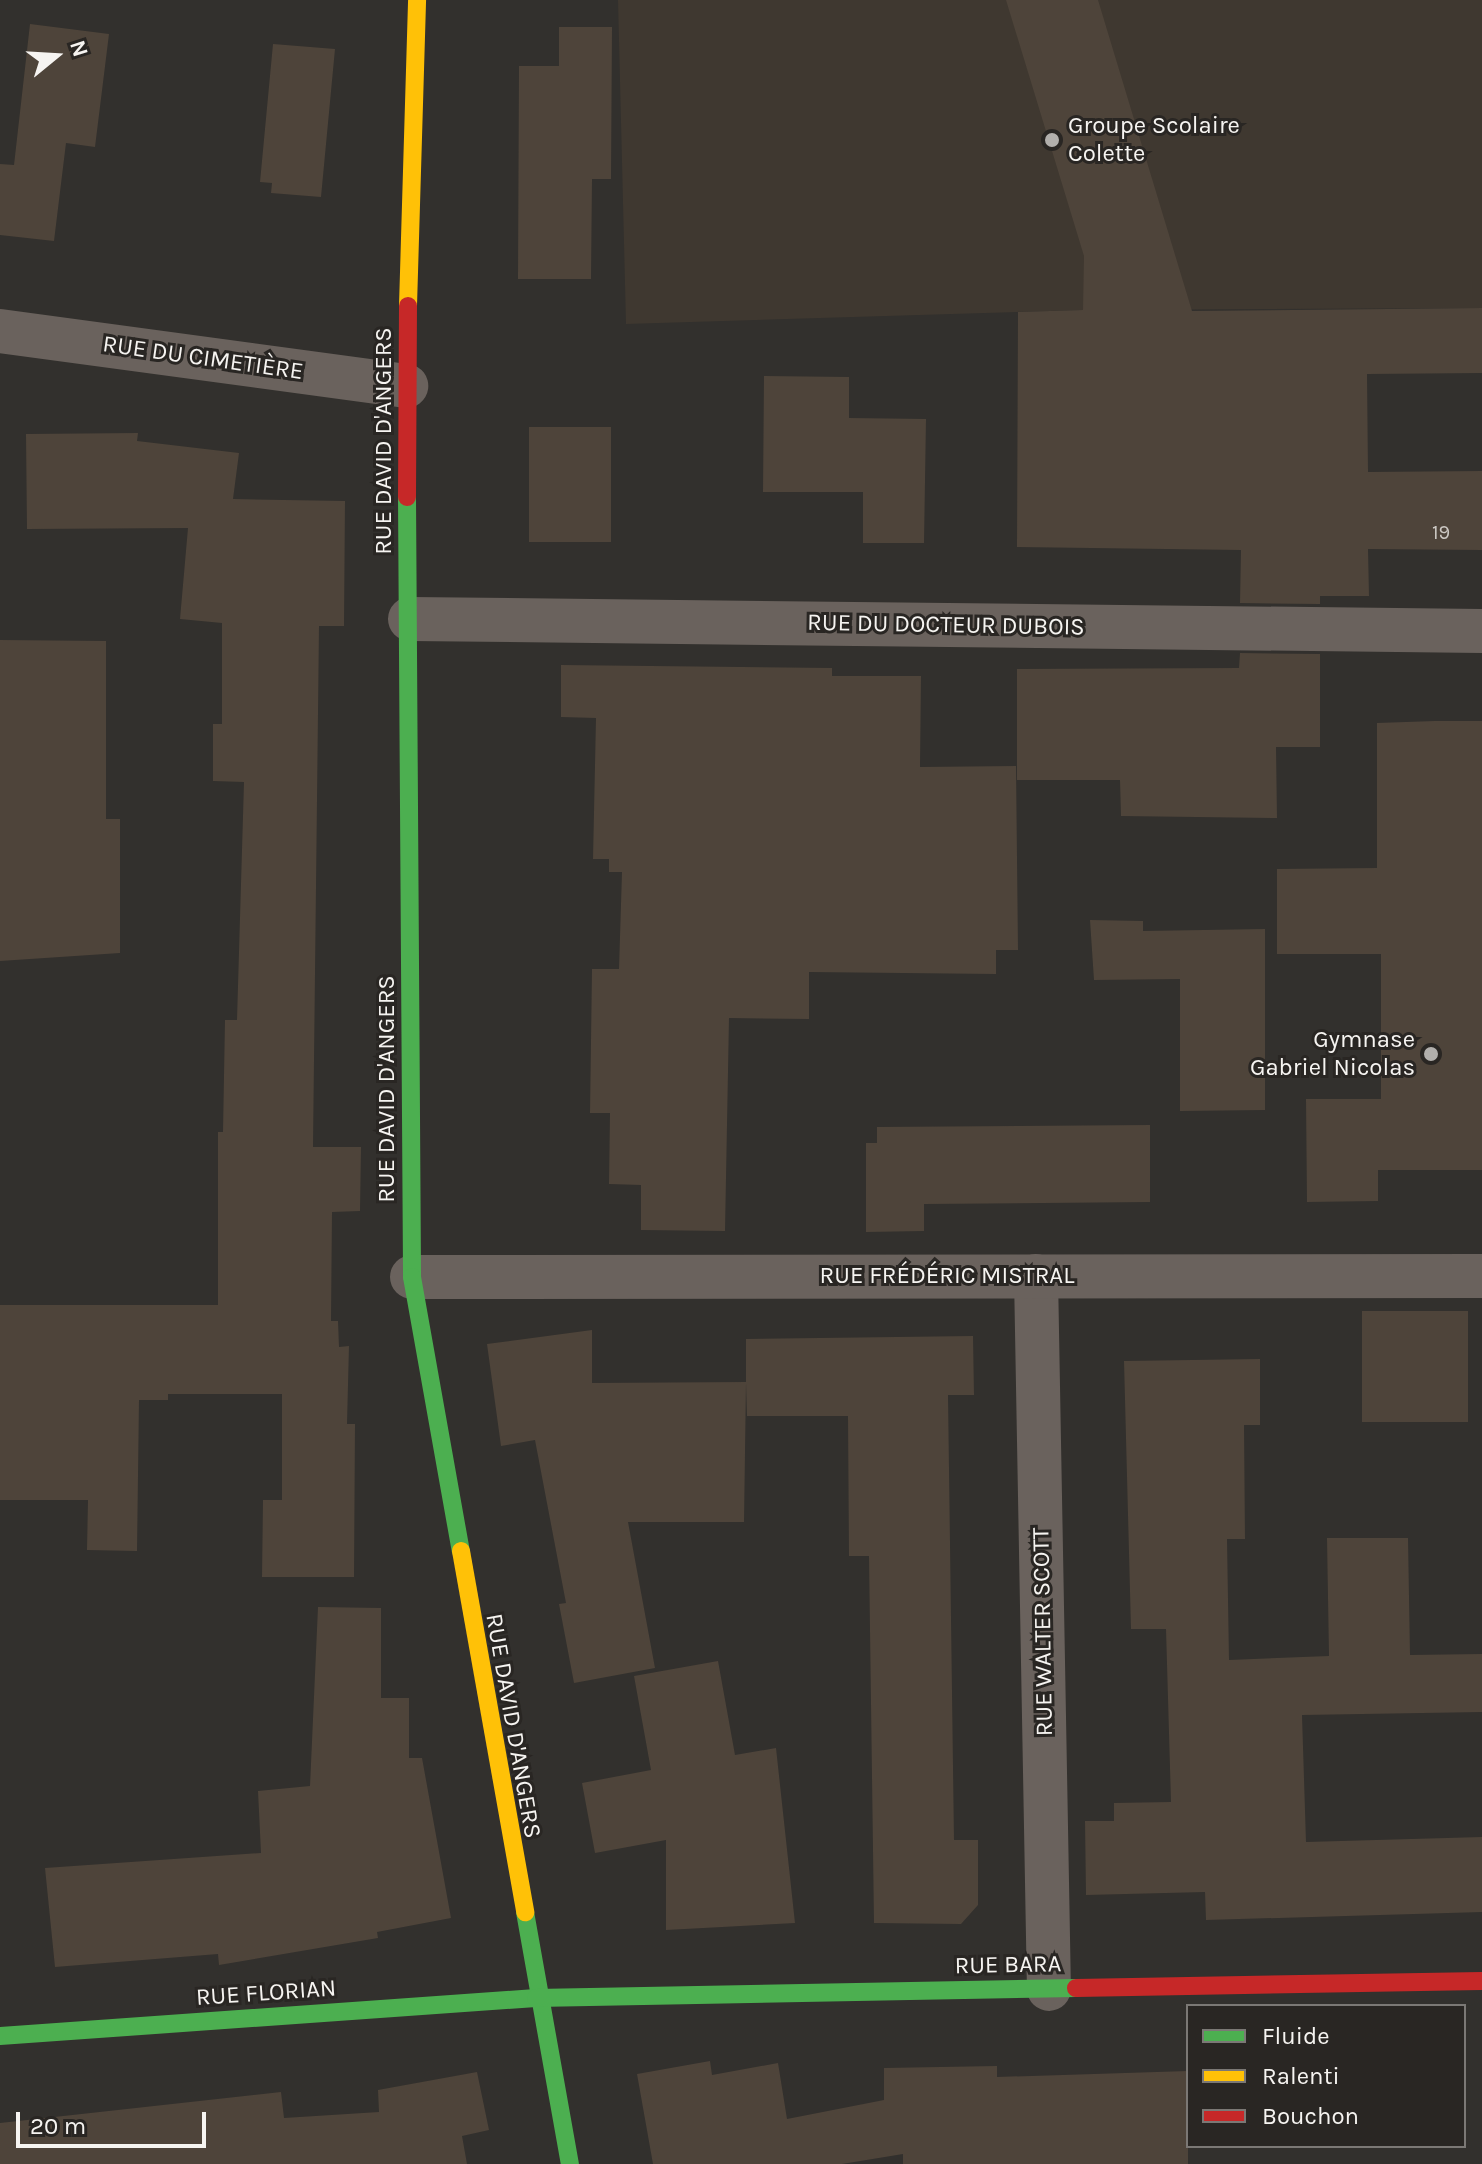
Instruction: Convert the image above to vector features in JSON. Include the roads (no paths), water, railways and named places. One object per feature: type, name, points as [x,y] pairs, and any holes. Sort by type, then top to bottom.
[{"type":"street","name":"RUE DAVID D'ANGERS","points":[[417,0],[406,386],[410,619],[412,1277],[536,1998],[570,2164]]},
{"type":"street","name":"RUE DU CIMETIÈRE","points":[[0,331],[406,386]]},
{"type":"street","name":"RUE DU DOCTEUR DUBOIS","points":[[410,619],[1482,631]]},
{"type":"street","name":"RUE WALTER SCOTT","points":[[1036,1276],[1049,1989]]},
{"type":"street","name":"RUE FRÉDÉRIC MISTRAL","points":[[412,1277],[1482,1276]]},
{"type":"street","name":"RUE BARA","points":[[536,1998],[1482,1981]]},
{"type":"street","name":"RUE FLORIAN","points":[[0,2036],[536,1998]]},
{"type":"place","name":"Groupe Scolaire Colette","points":[[1052,140]]},
{"type":"place","name":"Gymnase Gabriel Nicolas","points":[[1431,1054]]}]
